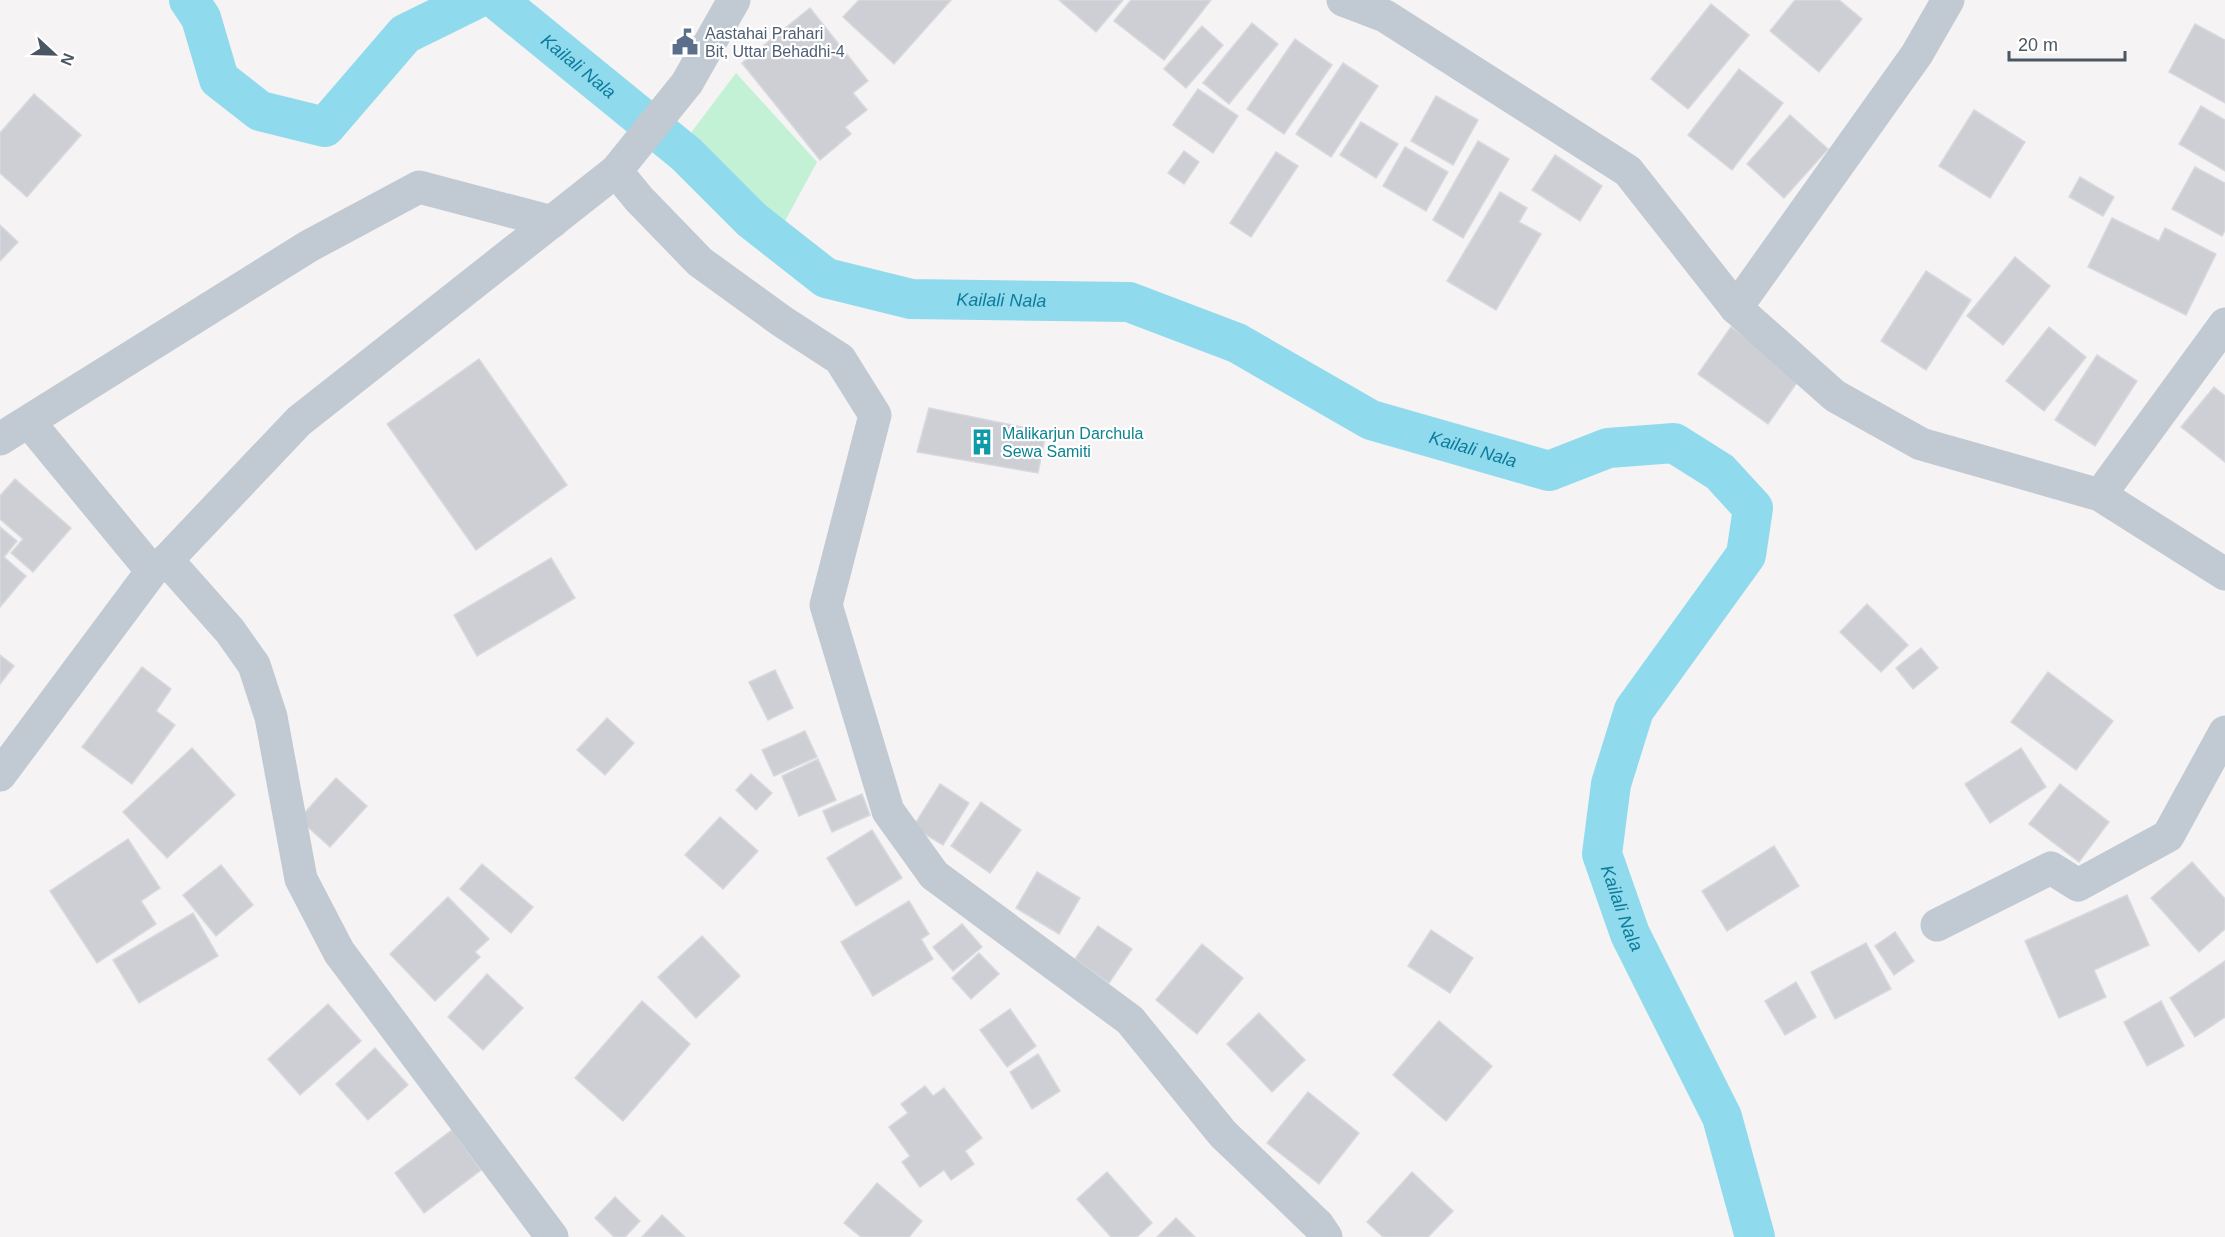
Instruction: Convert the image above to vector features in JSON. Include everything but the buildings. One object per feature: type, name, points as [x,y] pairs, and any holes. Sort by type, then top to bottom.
[{"type":"street","points":[[0,775],[159,566],[299,421],[619,168],[687,83],[734,0]]},
{"type":"street","points":[[1343,0],[1384,16],[1628,171],[1736,308],[1835,396],[1921,444],[2100,495],[2225,574]]},
{"type":"street","points":[[1736,308],[1917,54],[1948,0]]},
{"type":"street","points":[[619,168],[639,199],[700,262],[783,322],[840,359],[876,415],[826,605],[888,811],[934,875],[1130,1020],[1223,1134],[1318,1225],[1326,1237]]},
{"type":"street","points":[[0,439],[309,246],[419,187],[552,222]]},
{"type":"street","points":[[2100,495],[2225,324]]},
{"type":"street","points":[[29,422],[159,566],[230,631],[254,665],[271,717],[301,879],[339,952],[552,1237]]},
{"type":"street","points":[[1937,925],[2051,868],[2078,885],[2168,836],[2225,732]]},
{"type":"green space","points":[[736,73],[817,162],[779,232],[684,142]]},
{"type":"waterway","name":"Kailali Nala","points":[[189,0],[201,18],[219,79],[260,111],[325,127],[405,34],[474,0]]},
{"type":"waterway","name":"Kailali Nala","points":[[497,0],[686,154],[752,220],[826,278],[911,299],[1129,302],[1237,343],[1371,420],[1549,471],[1608,448],[1674,443],[1720,472],[1753,508],[1746,555],[1634,710],[1611,784],[1602,854],[1630,934],[1722,1117],[1755,1237]]},
{"type":"place","name":"Aastahai Prahari Bit, Uttar Behadhi-4","points":[[685,42]]},
{"type":"place","name":"Malikarjun Darchula Sewa Samiti","points":[[982,442]]}]
